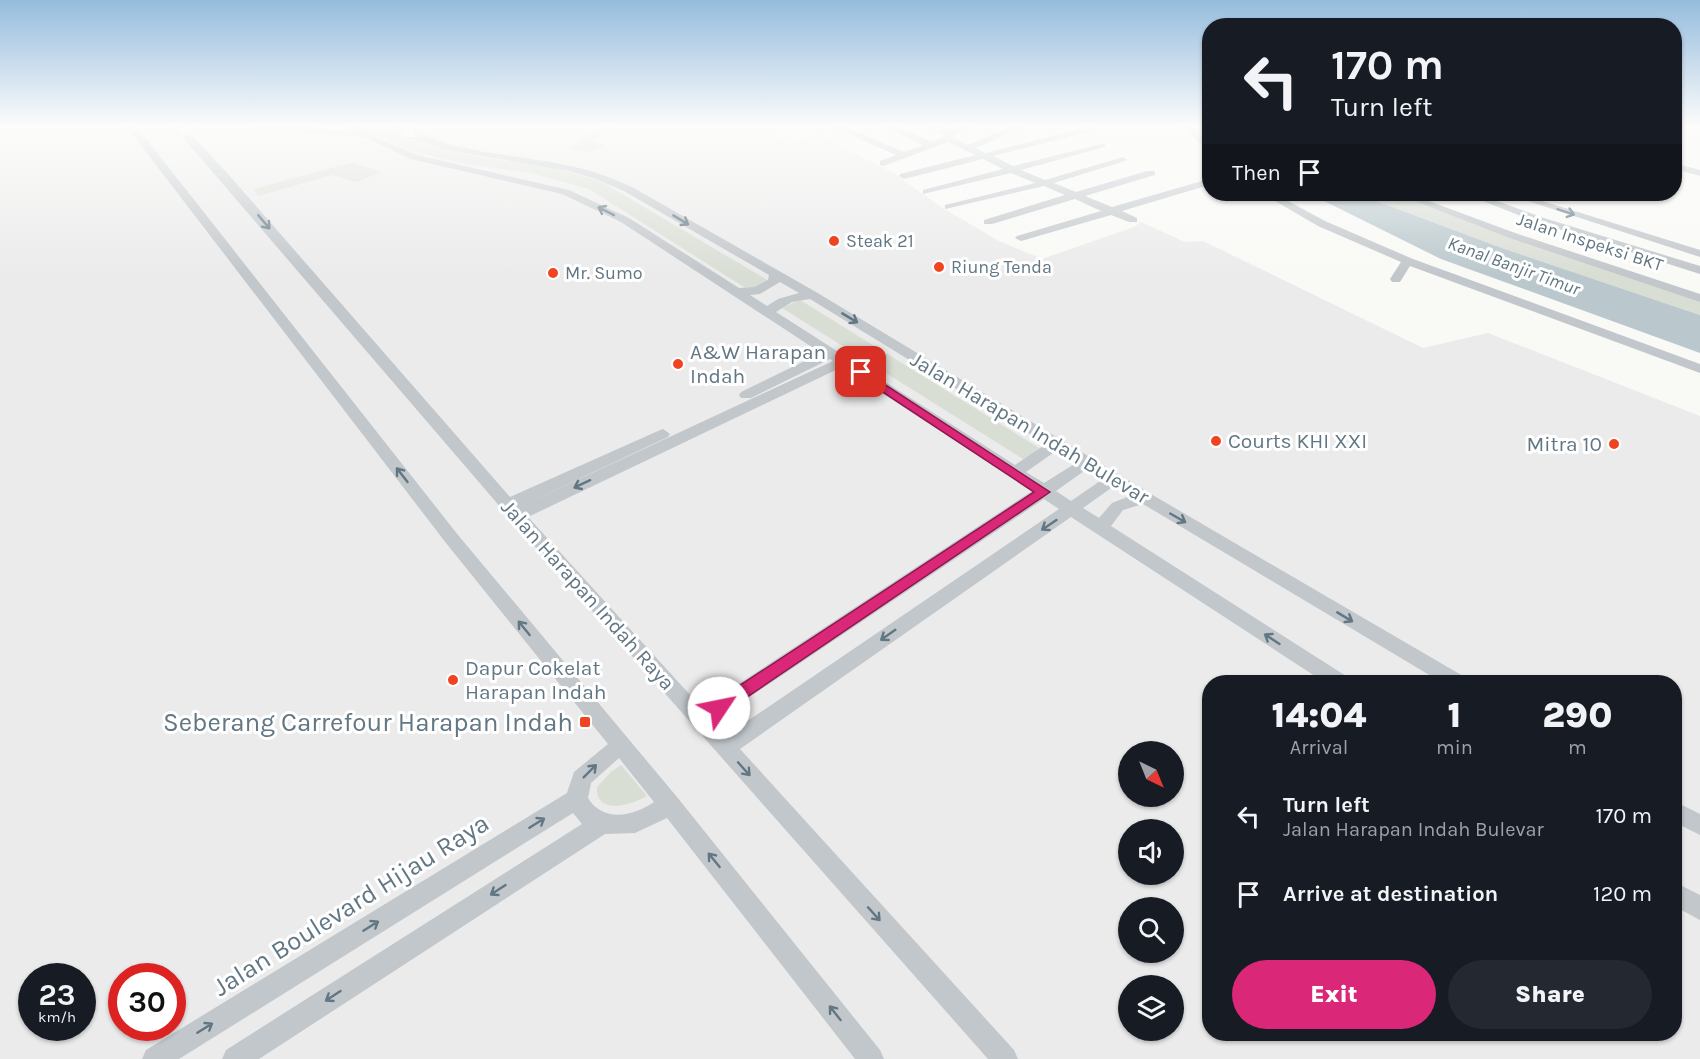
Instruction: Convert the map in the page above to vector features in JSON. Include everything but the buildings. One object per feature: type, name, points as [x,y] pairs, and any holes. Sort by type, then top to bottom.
[{"type":"street","points":[[169,175],[458,548],[669,804],[871,1059]]},
{"type":"street","name":"Jalan Harapan Indah Raya","points":[[224,175],[513,510],[1005,1059]]},
{"type":"street","name":"Jalan Harapan Indah Bulevar","points":[[496,175],[547,187],[583,199],[624,220],[1328,675]]},
{"type":"street","name":"Jalan Harapan Indah Bulevar","points":[[600,175],[812,295],[1144,498],[1444,675]]},
{"type":"street","points":[[927,192],[988,175]]},
{"type":"street","points":[[1027,175],[1078,195],[1132,220]]},
{"type":"street","points":[[949,207],[1071,175]]},
{"type":"street","points":[[1114,175],[1159,196]]},
{"type":"street","points":[[988,222],[1142,175]]},
{"type":"street","points":[[1021,238],[1202,184]]},
{"type":"street","points":[[1280,201],[1408,260],[1700,369]]},
{"type":"street","name":"Jalan Inspeksi BKT","points":[[1421,201],[1511,235],[1700,298]]},
{"type":"street","points":[[1489,201],[1540,220],[1700,270]]},
{"type":"street","points":[[1533,201],[1700,254]]},
{"type":"street","points":[[1396,279],[1408,260]]},
{"type":"street","points":[[734,292],[764,289],[774,282],[775,274]]},
{"type":"street","points":[[768,313],[774,306],[785,300],[812,295]]},
{"type":"street","points":[[513,510],[838,357]]},
{"type":"street","points":[[1014,473],[1056,444]]},
{"type":"street","points":[[700,720],[1086,463]]},
{"type":"street","points":[[725,748],[1114,479]]},
{"type":"street","points":[[1102,530],[1109,511],[1119,505],[1144,498]]},
{"type":"street","points":[[600,825],[589,819],[576,799],[581,779],[602,759],[621,746]]},
{"type":"street","name":"Jalan Boulevard Hijau Raya","points":[[155,1059],[576,799]]},
{"type":"street","points":[[235,1059],[600,825],[622,824],[645,819],[669,804]]},
{"type":"street","points":[[1682,815],[1700,825]]},
{"type":"street","points":[[1682,898],[1700,908]]},
{"type":"shaded area","points":[[0,175],[897,175],[941,207],[999,241],[1042,259],[1134,227],[1141,222],[1185,242],[1203,241],[1423,348],[1488,333],[1700,416],[1700,1059],[0,1059]]},
{"type":"shaded area","points":[[305,175],[331,175],[258,196],[254,189]]},
{"type":"shaded area","points":[[334,175],[373,175],[357,182]]},
{"type":"shaded area","points":[[540,175],[580,175],[600,181],[769,281],[751,288],[744,287],[589,189]]},
{"type":"shaded area","points":[[1377,201],[1422,201],[1700,297],[1700,315],[1502,248]]},
{"type":"shaded area","points":[[800,300],[1039,448],[1023,459],[782,308]]},
{"type":"shaded area","points":[[621,765],[647,796],[625,805],[609,805],[602,802],[598,796],[597,787]]},
{"type":"water","name":"Kanal Banjir Timur","points":[[1324,201],[1377,201],[1502,248],[1700,315],[1700,353],[1441,259]]},
{"type":"place","name":"Steak 21","points":[[834,241]]},
{"type":"place","name":"Riung Tenda","points":[[939,267]]},
{"type":"place","name":"Mr. Sumo","points":[[553,273]]},
{"type":"place","name":"A&W Harapan Indah","points":[[678,364]]},
{"type":"place","name":"Courts KHI XXI","points":[[1216,441]]},
{"type":"place","name":"Mitra 10","points":[[1614,444]]},
{"type":"place","name":"Dapur Cokelat Harapan Indah","points":[[453,680]]},
{"type":"place","name":"Seberang Carrefour Harapan Indah","points":[[585,722]]},
{"type":"route","points":[[719,708],[1044,492],[861,372]]}]
